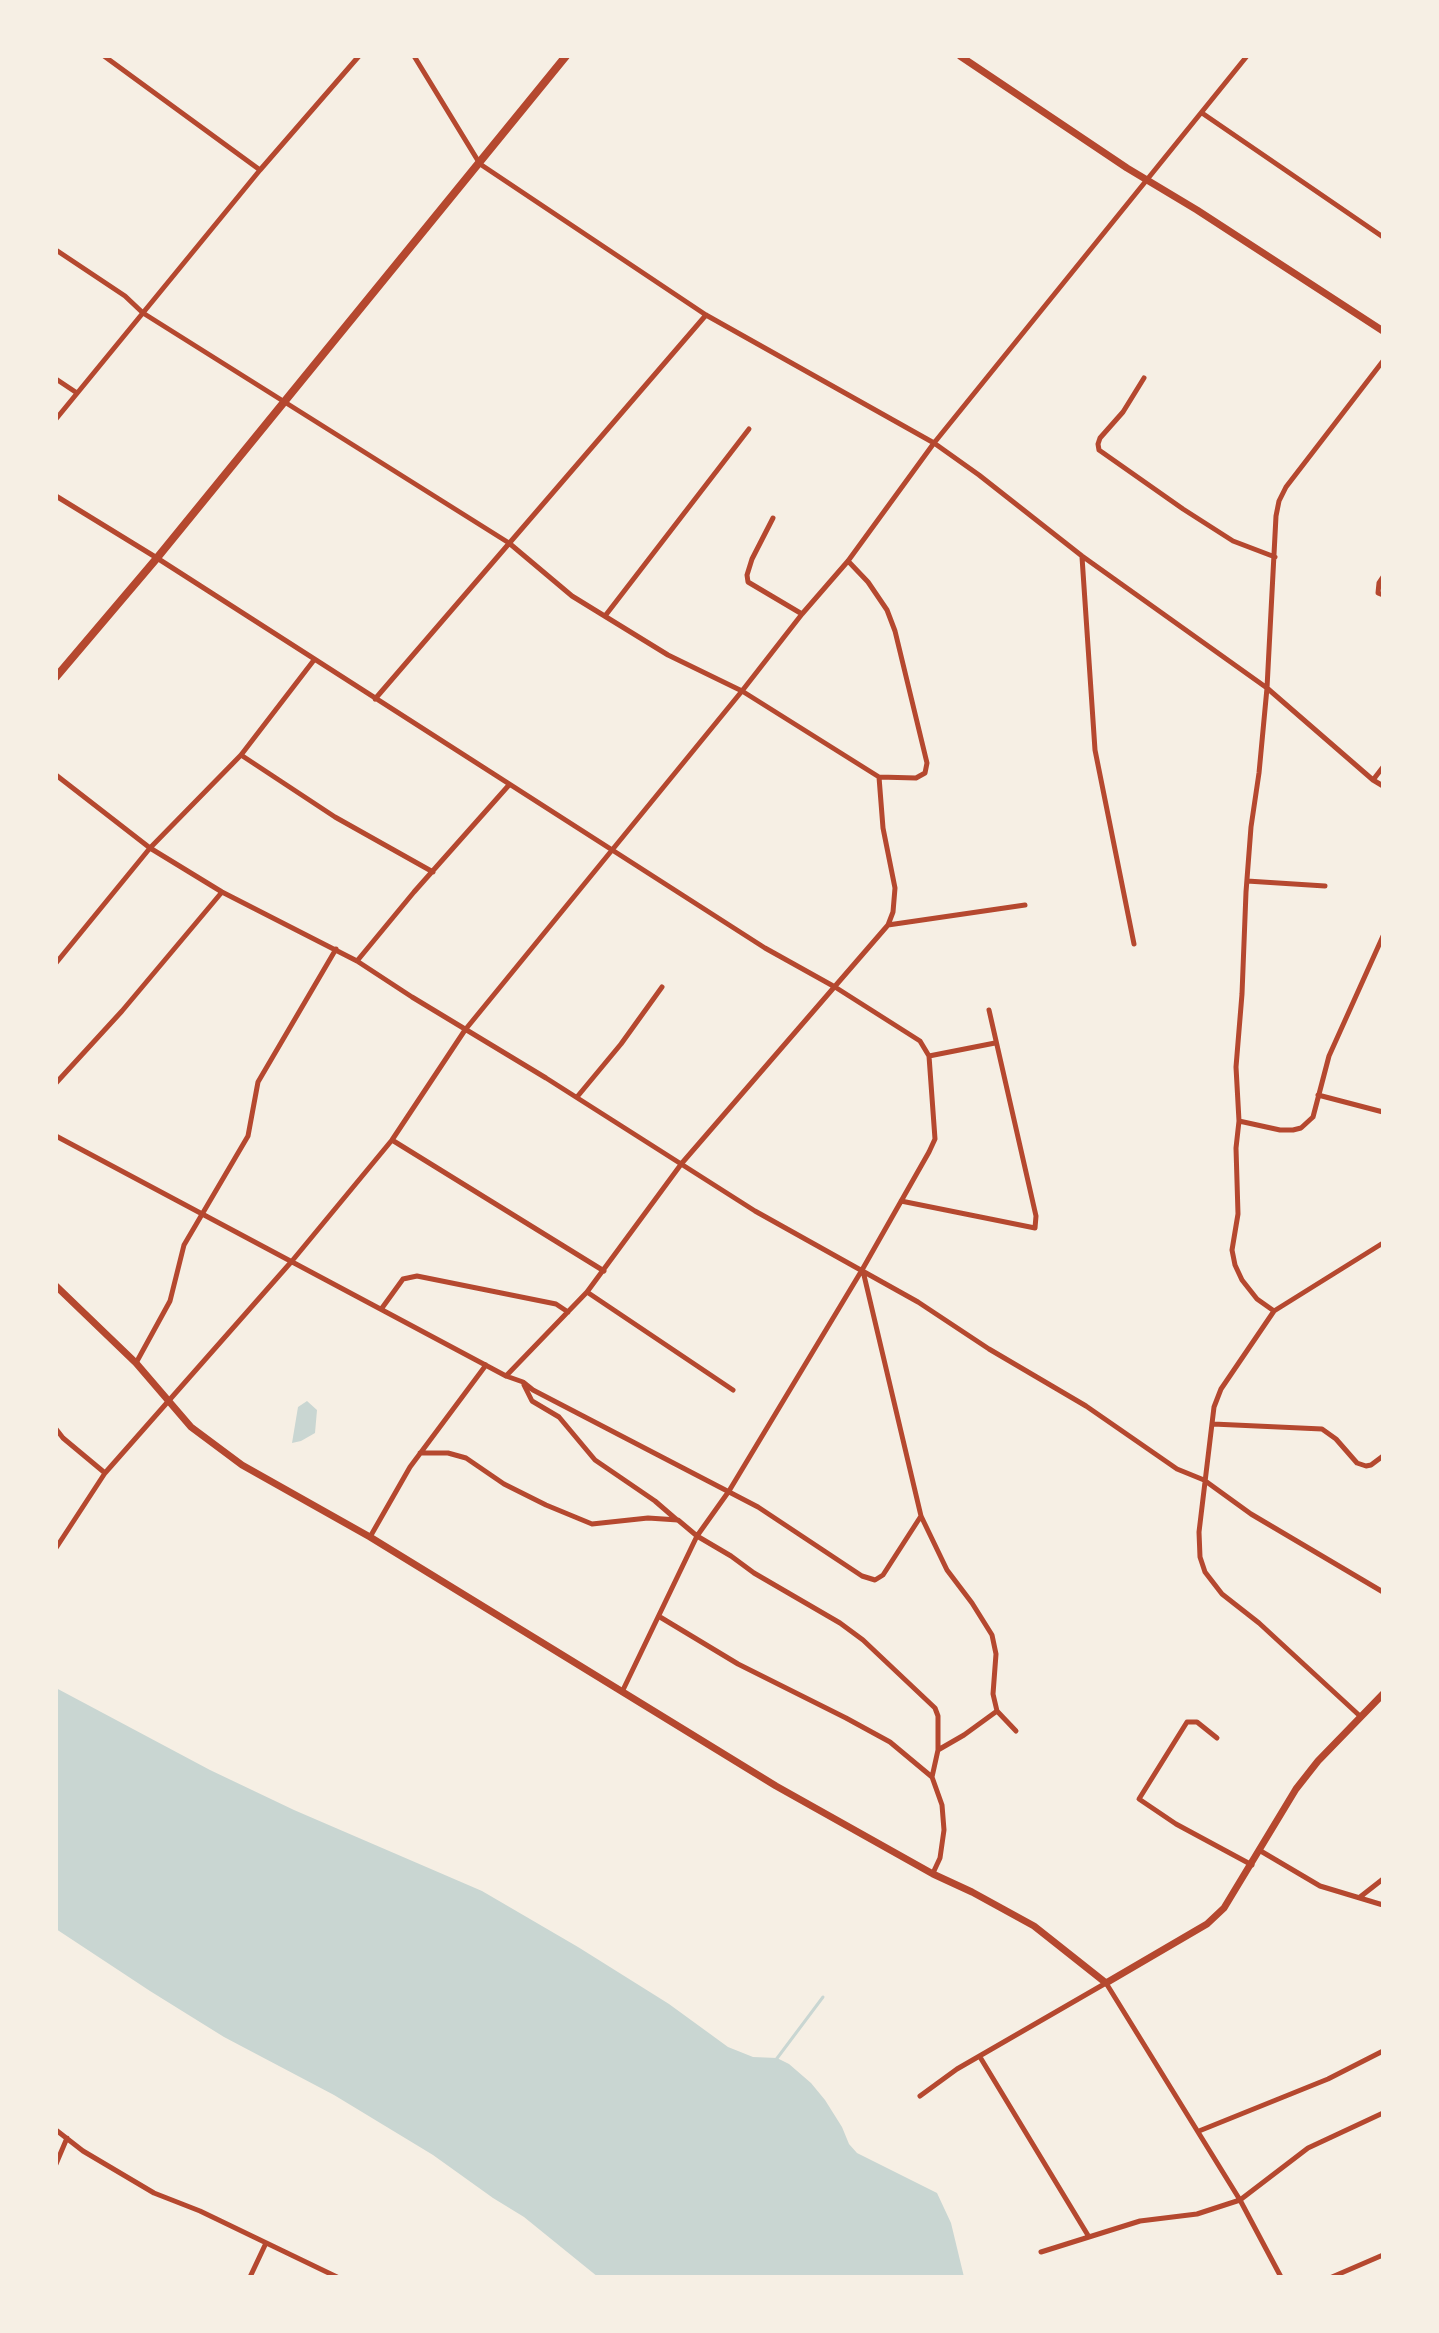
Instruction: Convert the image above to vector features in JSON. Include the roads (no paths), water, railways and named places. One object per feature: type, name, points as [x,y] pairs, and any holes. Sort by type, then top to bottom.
[{"type":"main road","points":[[56,677],[157,558],[566,56]]},
{"type":"street","points":[[104,56],[260,170]]},
{"type":"street","points":[[56,419],[260,170],[359,56]]},
{"type":"street","points":[[414,56],[480,164],[706,315],[934,443],[1082,556],[1267,688],[1383,786]]},
{"type":"street","points":[[960,56],[1383,331]]},
{"type":"street","points":[[56,1548],[105,1473],[292,1261],[392,1140],[465,1030],[848,561],[934,443],[1247,56]]},
{"type":"street","points":[[1202,113],[1383,237]]},
{"type":"street","points":[[56,250],[125,296],[143,313],[509,543],[572,596],[668,655],[742,691],[879,777],[916,778],[925,773],[927,763],[895,631],[887,610],[868,582],[848,561]]},
{"type":"street","points":[[375,699],[706,315]]},
{"type":"street","points":[[1274,1311],[1257,1299],[1242,1280],[1232,1250],[1238,1214],[1236,1067],[1247,881],[1267,688],[1276,516],[1286,487],[1383,361]]},
{"type":"street","points":[[1144,378],[1123,412],[1100,438],[1099,450],[1233,541],[1275,557]]},
{"type":"street","points":[[56,379],[77,393]]},
{"type":"street","points":[[605,616],[749,429]]},
{"type":"street","points":[[56,496],[765,948],[835,987],[920,1041],[929,1056],[935,1139],[862,1270],[729,1491],[697,1536],[621,1693]]},
{"type":"street","points":[[773,518],[752,559],[748,582],[802,614]]},
{"type":"street","points":[[1082,556],[1095,750],[1134,944]]},
{"type":"street","points":[[1383,577],[1378,593],[1383,595]]},
{"type":"street","points":[[56,963],[150,848],[241,755],[314,660]]},
{"type":"street","points":[[241,755],[335,817],[433,872]]},
{"type":"street","points":[[1373,780],[1383,767]]},
{"type":"street","points":[[56,775],[150,848],[222,892],[357,961],[755,1211],[918,1302],[989,1349],[1086,1406],[1177,1469],[1204,1480],[1251,1514],[1383,1592]]},
{"type":"street","points":[[506,1376],[587,1292],[682,1163],[888,925],[893,912],[895,888],[883,828],[879,777]]},
{"type":"street","points":[[357,961],[509,785]]},
{"type":"street","points":[[1247,881],[1325,886]]},
{"type":"street","points":[[56,1083],[122,1011],[222,892]]},
{"type":"street","points":[[888,925],[1025,905]]},
{"type":"street","points":[[1239,1121],[1280,1130],[1301,1128],[1313,1117],[1329,1056],[1383,936]]},
{"type":"street","points":[[136,1363],[170,1301],[184,1245],[248,1136],[258,1082],[336,949]]},
{"type":"street","points":[[577,1097],[621,1044],[662,987]]},
{"type":"street","points":[[901,1201],[1035,1228],[1036,1216],[989,1010]]},
{"type":"street","points":[[929,1056],[995,1043]]},
{"type":"street","points":[[1318,1095],[1383,1112]]},
{"type":"street","points":[[56,1136],[729,1491],[862,1576],[875,1580],[883,1575],[921,1516]]},
{"type":"street","points":[[392,1140],[604,1271]]},
{"type":"street","points":[[1362,1717],[1259,1623],[1222,1594],[1205,1572],[1200,1557],[1199,1532],[1214,1407],[1221,1389],[1274,1311],[1383,1243]]},
{"type":"street","points":[[862,1270],[921,1516],[947,1570],[992,1635],[996,1654],[993,1694],[997,1711],[1016,1731]]},
{"type":"street","points":[[382,1309],[403,1279],[417,1276],[556,1304],[568,1312]]},
{"type":"street","points":[[56,1286],[136,1363],[191,1427],[242,1465],[370,1537],[776,1786],[933,1874],[1034,1926],[1106,1983],[1199,2131],[1281,2277]]},
{"type":"street","points":[[587,1292],[733,1390]]},
{"type":"street","points":[[370,1537],[420,1453],[486,1365]]},
{"type":"street","points":[[523,1382],[532,1401],[559,1417],[595,1460],[655,1501],[697,1536],[840,1623],[863,1640],[935,1708],[938,1716],[938,1750],[932,1777]]},
{"type":"street","points":[[1213,1424],[1322,1429],[1336,1439],[1357,1463],[1371,1465],[1383,1456]]},
{"type":"street","points":[[56,1429],[105,1473]]},
{"type":"street","points":[[420,1453],[448,1453],[466,1458],[504,1484],[592,1524],[648,1518],[678,1520]]},
{"type":"street","points":[[660,1617],[738,1664],[890,1742],[932,1777],[942,1805],[944,1830],[940,1858],[933,1874]]},
{"type":"street","points":[[920,2096],[957,2069],[1207,1924],[1224,1908],[1304,1779],[1383,1694]]},
{"type":"street","points":[[938,1750],[997,1711]]},
{"type":"street","points":[[1217,1738],[1197,1722],[1187,1722],[1139,1799],[1176,1824],[1252,1865]]},
{"type":"street","points":[[1259,1850],[1320,1886],[1383,1905]]},
{"type":"street","points":[[1360,1897],[1383,1879]]},
{"type":"street","points":[[1199,2131],[1328,2079],[1383,2051]]},
{"type":"street","points":[[980,2057],[1089,2237]]},
{"type":"street","points":[[1041,2252],[1140,2221],[1197,2214],[1240,2200],[1308,2148],[1383,2113]]},
{"type":"street","points":[[56,2130],[83,2151],[154,2193],[200,2211],[337,2277]]},
{"type":"street","points":[[56,2164],[67,2138]]},
{"type":"street","points":[[250,2277],[266,2243]]},
{"type":"street","points":[[1332,2277],[1383,2255]]},
{"type":"waterway","points":[[775,2061],[823,1997]]}]
